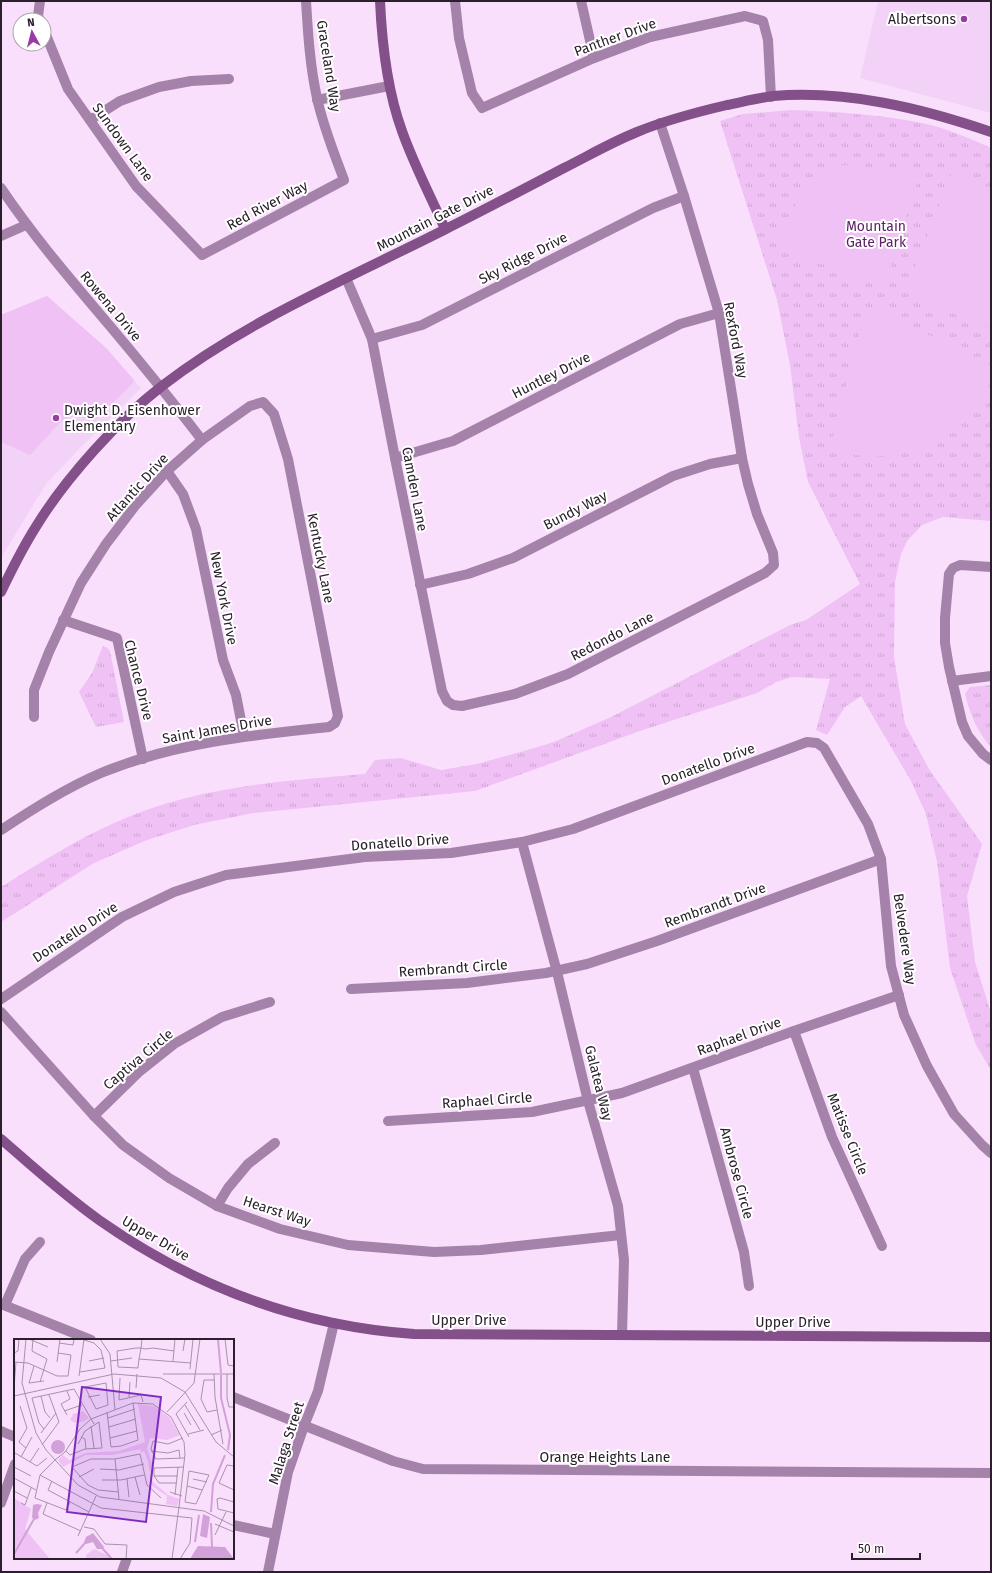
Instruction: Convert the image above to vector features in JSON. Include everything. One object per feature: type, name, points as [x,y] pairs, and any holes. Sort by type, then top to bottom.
[{"type":"main road","points":[[380,1],[382,30],[390,86],[402,130],[416,167],[445,230]]},
{"type":"main road","name":"Mountain Gate Drive","points":[[1,592],[19,555],[39,522],[68,482],[98,447],[160,387],[203,356],[259,323],[346,278],[445,230],[618,140],[660,123],[712,109],[770,96],[806,95],[859,99],[908,107],[991,132]]},
{"type":"main road","name":"Upper Drive","points":[[1,1139],[98,1220],[147,1251],[215,1287],[274,1309],[334,1323],[360,1328],[414,1334],[991,1337]]},
{"type":"street","name":"Graceland Way","points":[[306,1],[312,66],[317,100],[328,138],[344,180]]},
{"type":"street","name":"Panther Drive","points":[[455,1],[459,38],[472,93],[482,108],[594,58],[650,37],[745,16],[763,21],[768,40],[770,96]]},
{"type":"street","points":[[581,1],[594,58]]},
{"type":"street","points":[[39,12],[40,2]]},
{"type":"street","name":"Sundown Lane","points":[[52,50],[68,89],[136,186],[202,255]]},
{"type":"street","points":[[90,120],[120,101],[159,88],[191,81],[229,79]]},
{"type":"street","points":[[317,100],[390,86]]},
{"type":"street","name":"Rexford Way","points":[[660,123],[684,196],[718,313],[742,458],[757,514],[773,553],[774,565]]},
{"type":"street","name":"Red River Way","points":[[202,255],[344,180]]},
{"type":"street","name":"Rowena Drive","points":[[1,188],[26,225],[202,440]]},
{"type":"street","name":"Sky Ridge Drive","points":[[372,339],[422,325],[653,208],[684,196]]},
{"type":"street","points":[[1,236],[26,225]]},
{"type":"street","name":"Camden Lane","points":[[346,278],[372,339],[442,691],[447,701],[453,705]]},
{"type":"street","name":"Huntley Drive","points":[[395,458],[453,441],[680,324],[718,313]]},
{"type":"street","name":"Atlantic Drive","points":[[34,717],[34,690],[63,620],[81,583],[106,544],[135,506],[167,471],[202,440],[250,406],[263,402]]},
{"type":"street","name":"Kentucky Lane","points":[[263,402],[274,414],[288,458],[338,716],[335,723]]},
{"type":"street","name":"Bundy Way","points":[[420,585],[468,574],[513,558],[673,476],[710,464],[742,458]]},
{"type":"street","name":"New York Drive","points":[[167,471],[183,494],[196,529],[222,660],[236,695],[244,736]]},
{"type":"street","name":"Redondo Lane","points":[[453,705],[462,706],[475,704],[515,694],[568,674],[765,573],[774,565]]},
{"type":"street","points":[[987,757],[968,736],[962,722],[945,643],[945,618],[950,574],[953,568],[960,565],[991,567]]},
{"type":"street","name":"Chance Drive","points":[[63,620],[117,638],[143,759]]},
{"type":"street","points":[[952,681],[991,676]]},
{"type":"street","name":"Saint James Drive","points":[[1,830],[28,812],[101,774],[143,759],[188,746],[244,736],[329,727],[335,723]]},
{"type":"street","name":"Donatello Drive","points":[[1,999],[122,917],[174,892],[226,875],[365,857],[451,853],[522,842],[573,829],[807,742],[817,743]]},
{"type":"street","name":"Belvedere Way","points":[[817,743],[824,748],[868,824],[881,859],[892,966],[904,1015],[934,1080],[954,1114],[991,1153]]},
{"type":"street","name":"Galatea Way","points":[[522,842],[557,972],[588,1101],[618,1206],[624,1260],[622,1335]]},
{"type":"street","name":"Rembrandt Drive","points":[[557,972],[587,964],[657,941],[881,859]]},
{"type":"street","name":"Rembrandt Circle","points":[[351,989],[467,983],[557,972]]},
{"type":"street","name":"Raphael Drive","points":[[588,1101],[622,1093],[899,995]]},
{"type":"street","name":"Captiva Circle","points":[[94,1116],[140,1072],[174,1044],[222,1017],[270,1002]]},
{"type":"street","name":"Hearst Way","points":[[1,1012],[94,1116],[123,1145],[169,1178],[217,1206],[280,1229],[348,1246],[434,1252],[481,1250],[621,1236]]},
{"type":"street","name":"Matisse Circle","points":[[794,1031],[832,1137],[882,1246]]},
{"type":"street","name":"Ambrose Circle","points":[[693,1068],[744,1252],[749,1286]]},
{"type":"street","name":"Raphael Circle","points":[[388,1121],[532,1112],[588,1101]]},
{"type":"street","points":[[217,1206],[228,1188],[248,1164],[275,1143]]},
{"type":"street","points":[[40,1242],[25,1259],[3,1304],[89,1339]]},
{"type":"street","name":"Malaga Street","points":[[268,1572],[288,1472],[318,1391],[334,1323]]},
{"type":"street","name":"Orange Heights Lane","points":[[234,1397],[393,1461],[423,1469],[991,1473]]},
{"type":"street","points":[[1,1431],[14,1437]]},
{"type":"street","points":[[1,1503],[14,1467]]},
{"type":"street","points":[[234,1525],[275,1534]]},
{"type":"street","points":[[122,1572],[127,1559]]},
{"type":"shaded area","points":[[878,1],[991,1],[991,113],[860,78]]},
{"type":"shaded area","name":"Dwight D. Eisenhower Elementary","points":[[47,296],[106,348],[141,388],[46,484],[1,558],[1,315]]},
{"type":"green space","name":"Mountain Gate Park","points":[[791,110],[873,115],[922,123],[949,130],[991,148],[991,521],[943,517],[922,525],[907,541],[901,554],[895,582],[894,657],[905,724],[929,769],[982,844],[967,896],[975,962],[991,1013],[991,1070],[976,1045],[950,968],[937,862],[926,814],[911,781],[861,696],[845,707],[827,735],[816,730],[830,679],[792,677],[776,682],[757,693],[640,731],[475,791],[253,813],[194,825],[147,840],[94,863],[1,922],[1,887],[85,837],[144,811],[174,801],[237,788],[269,783],[365,774],[375,760],[401,758],[441,770],[477,764],[554,742],[611,717],[790,625],[806,620],[860,584],[808,482],[799,437],[790,365],[777,300],[720,121],[743,114]]},
{"type":"green space","points":[[844,165],[892,170],[919,177],[888,274],[882,281],[872,283],[777,247],[782,230],[794,206],[814,177],[827,169]]},
{"type":"green space","points":[[953,169],[983,183],[991,190],[991,328],[921,301],[909,294],[907,283],[912,275]]},
{"type":"green space","name":"Dwight D. Eisenhower Elementary","points":[[47,296],[106,348],[134,380],[132,384],[94,421],[76,416],[63,419],[30,455],[1,442],[1,315]]},
{"type":"green space","points":[[885,312],[899,321],[991,365],[991,381],[982,400],[962,424],[935,443],[899,455],[867,457],[829,450],[861,328],[870,317]]},
{"type":"green space","points":[[103,646],[110,651],[124,722],[96,727],[79,692],[92,673]]},
{"type":"green space","points":[[991,685],[991,747],[981,735],[969,709],[965,694],[970,687]]},
{"type":"place","name":"Albertsons","points":[[964,19]]},
{"type":"place","name":"Dwight D. Eisenhower Elementary","points":[[56,418]]}]
